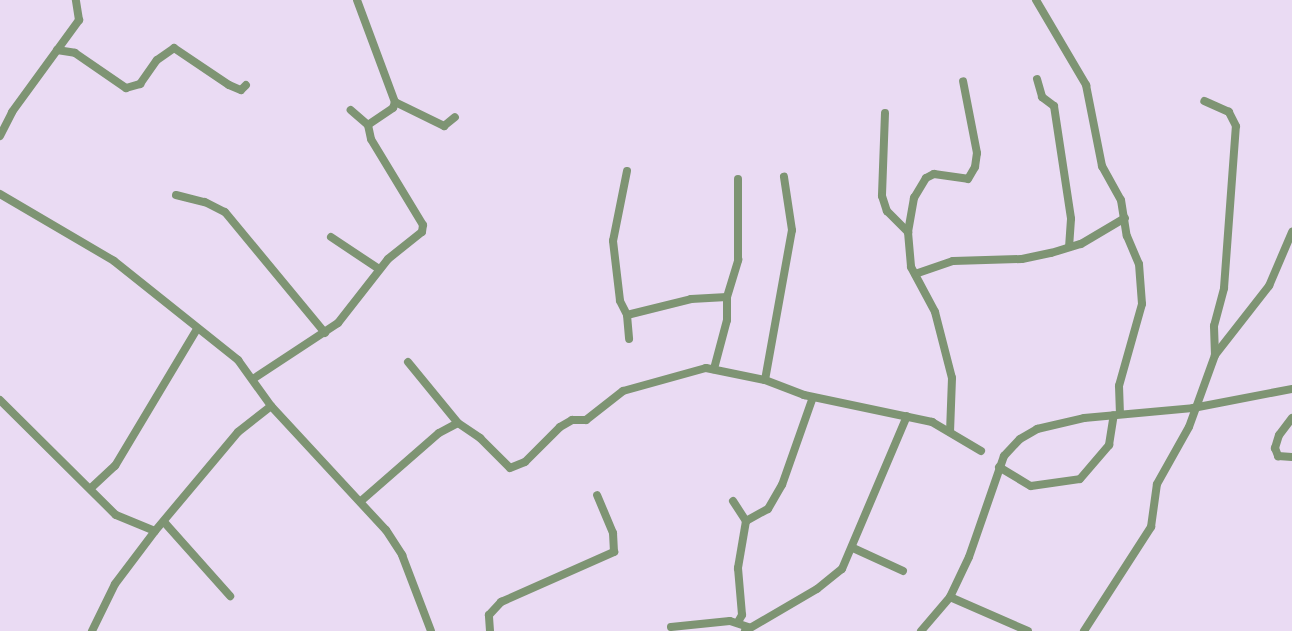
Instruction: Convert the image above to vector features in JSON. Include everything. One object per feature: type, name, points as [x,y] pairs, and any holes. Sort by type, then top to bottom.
[{"type":"street","points":[[0,136],[12,112],[80,20],[76,0]]},
{"type":"street","points":[[357,0],[395,102],[393,108],[368,125]]},
{"type":"street","points":[[999,467],[1030,486],[1080,479],[1110,445],[1117,415],[1119,386],[1143,296],[1139,260],[1121,200],[1102,166],[1086,85],[1036,0]]},
{"type":"street","points":[[57,50],[75,53],[126,88],[140,84],[157,60],[174,48],[229,86],[241,90],[246,85]]},
{"type":"street","points":[[1037,79],[1042,97],[1054,106],[1071,219],[1069,246]]},
{"type":"street","points":[[950,432],[952,378],[934,312],[911,267],[908,232],[914,198],[926,178],[934,174],[968,179],[975,167],[977,153],[963,81]]},
{"type":"street","points":[[1204,101],[1229,112],[1236,126],[1224,288],[1214,326],[1215,355]]},
{"type":"street","points":[[395,102],[444,126],[455,117]]},
{"type":"street","points":[[253,379],[325,333],[351,309],[379,269],[419,236],[423,225],[371,139],[368,125],[351,110]]},
{"type":"street","points":[[885,113],[882,196],[887,211],[908,232]]},
{"type":"street","points":[[627,171],[613,256],[620,301],[627,315],[629,339]]},
{"type":"street","points":[[765,380],[792,230],[784,177]]},
{"type":"street","points":[[714,369],[726,320],[727,297],[738,260],[738,179]]},
{"type":"street","points":[[0,194],[36,212],[114,261],[238,360],[271,406],[361,501],[402,555],[431,631]]},
{"type":"street","points":[[176,195],[206,202],[225,212],[325,333]]},
{"type":"street","points":[[915,274],[954,261],[1033,258],[1069,246],[1125,218]]},
{"type":"street","points":[[1084,631],[1151,527],[1157,484],[1189,427],[1193,408],[1215,355],[1269,286],[1292,232]]},
{"type":"street","points":[[331,237],[379,269]]},
{"type":"street","points":[[627,315],[691,299],[727,297]]},
{"type":"street","points":[[91,488],[115,466],[197,329]]},
{"type":"street","points":[[408,362],[458,423],[480,438],[504,464],[516,468],[560,427],[572,420],[586,420],[623,391],[714,369],[765,380],[813,397],[932,422],[981,451]]},
{"type":"street","points":[[921,631],[950,597],[969,557],[999,467],[1004,456],[1020,439],[1037,429],[1117,415],[1193,408],[1292,389]]},
{"type":"street","points":[[746,521],[768,509],[782,485],[813,397]]},
{"type":"street","points":[[0,400],[116,515],[155,531]]},
{"type":"street","points":[[92,631],[115,584],[155,531],[165,523],[238,432],[271,406]]},
{"type":"street","points":[[671,627],[738,622],[747,629],[829,581],[842,569],[853,548],[907,416]]},
{"type":"street","points":[[1292,418],[1279,435],[1275,448],[1278,456],[1292,457]]},
{"type":"street","points":[[361,501],[440,434],[458,423]]},
{"type":"street","points":[[490,631],[489,615],[501,602],[614,552],[613,533],[597,495]]},
{"type":"street","points":[[733,501],[746,521],[738,568],[742,615],[738,622]]},
{"type":"street","points":[[165,523],[230,596]]},
{"type":"street","points":[[853,548],[903,571]]},
{"type":"street","points":[[950,597],[1028,631]]}]
